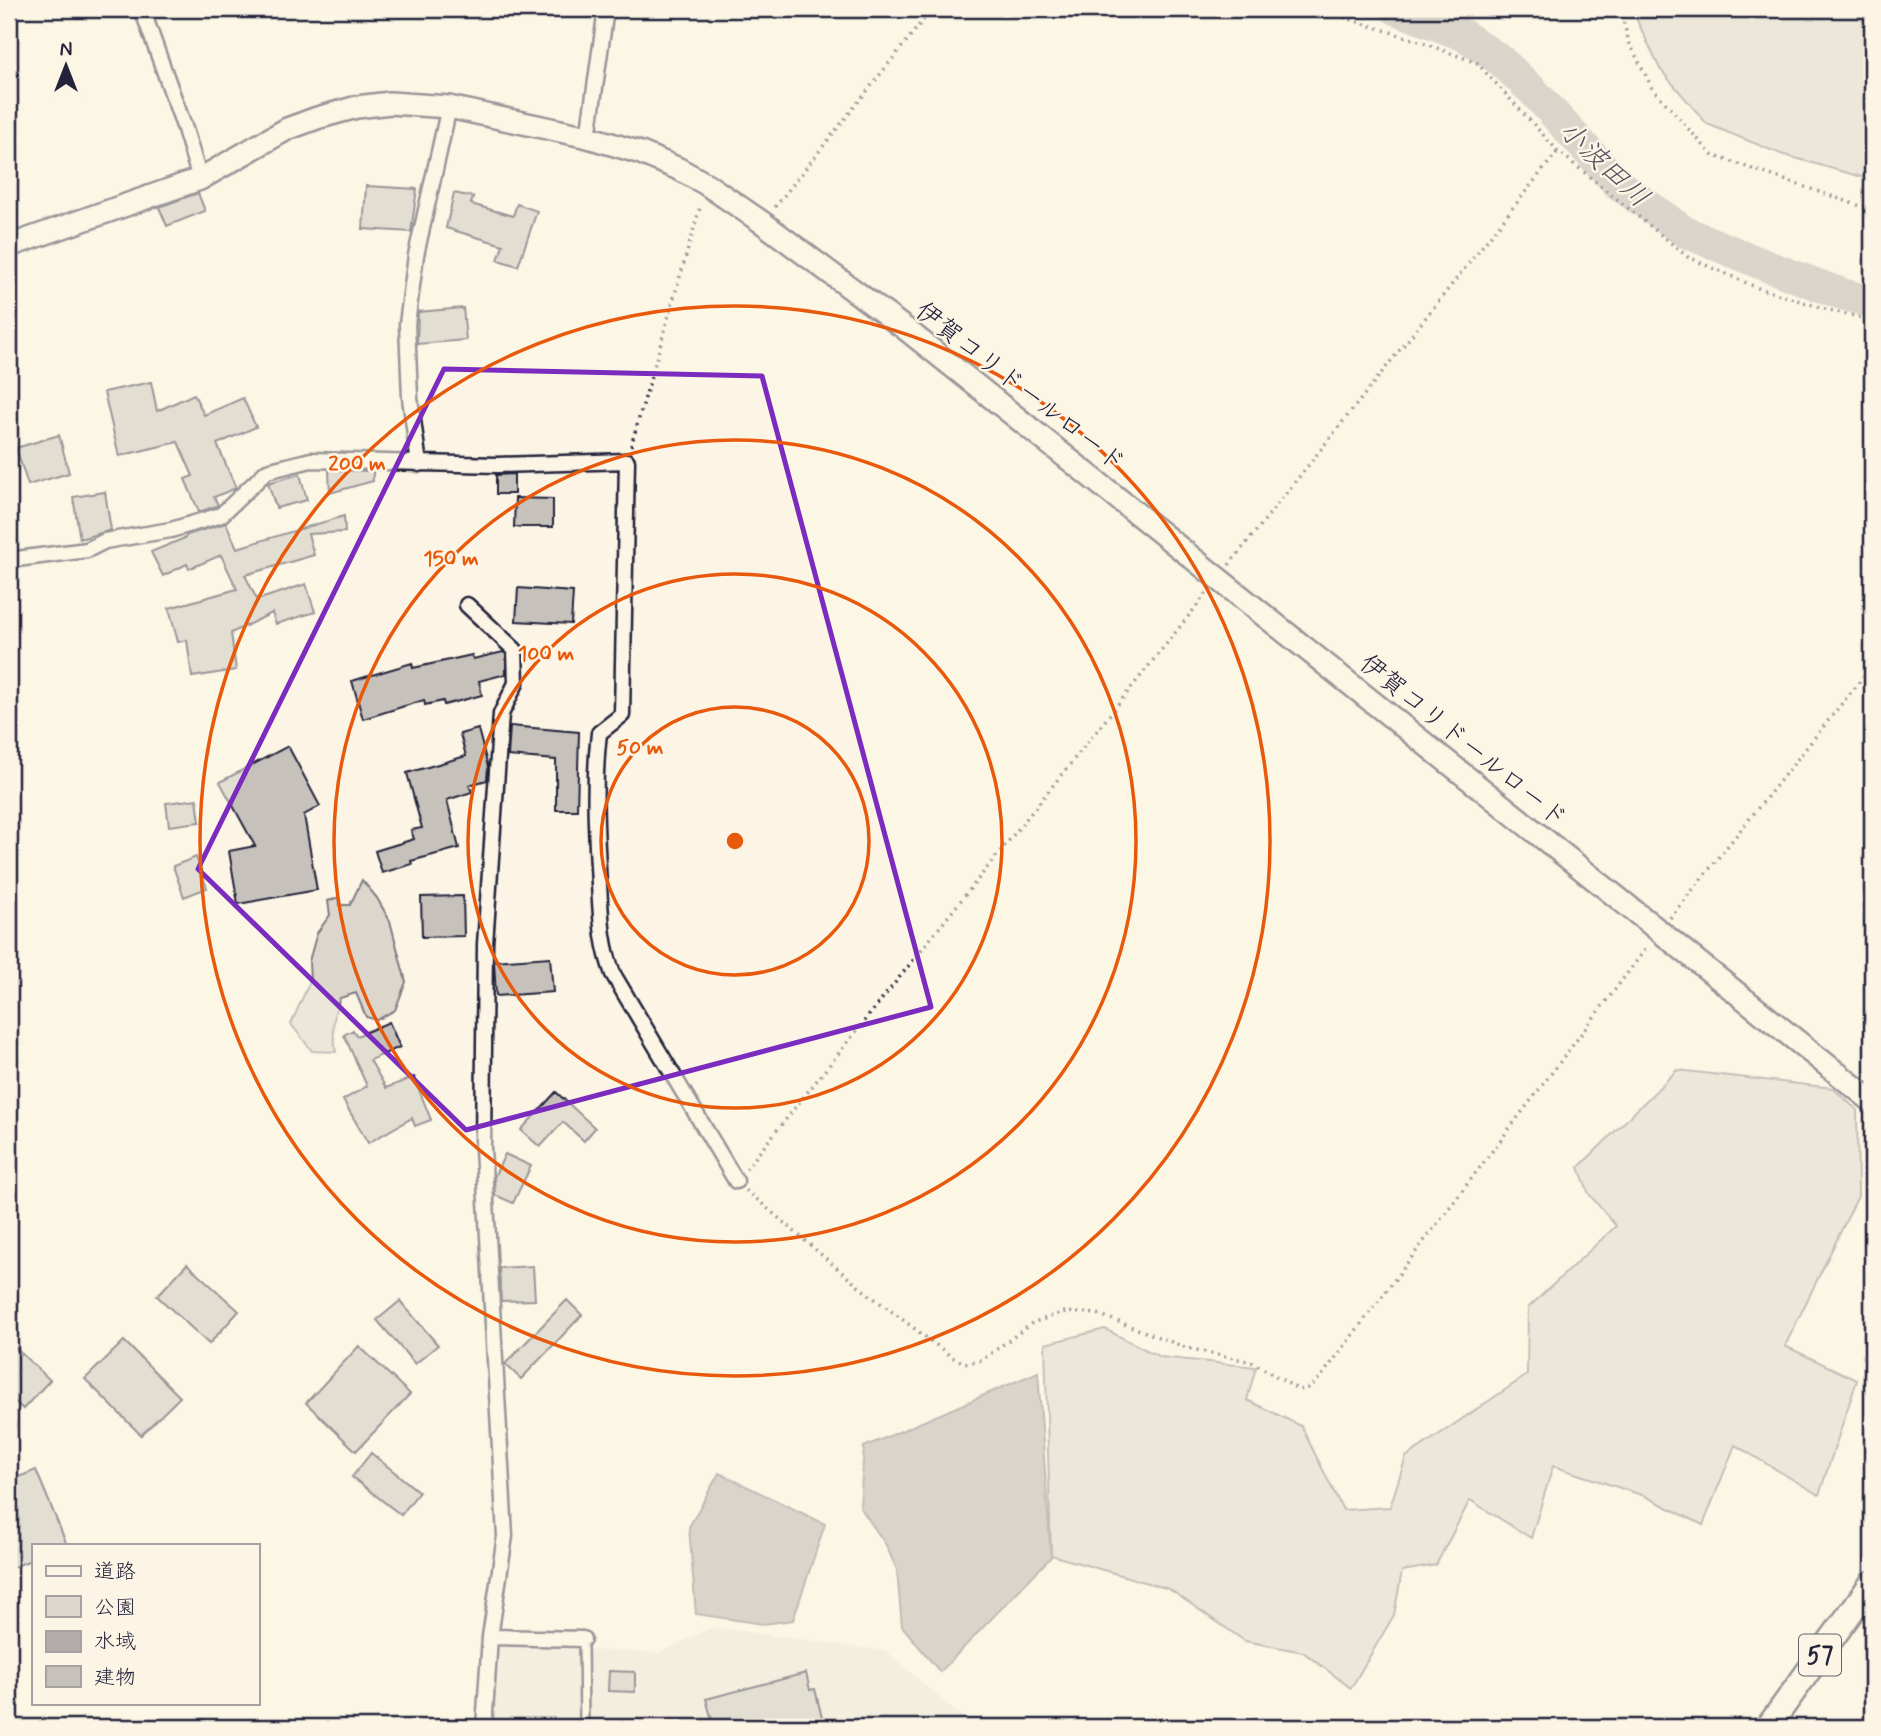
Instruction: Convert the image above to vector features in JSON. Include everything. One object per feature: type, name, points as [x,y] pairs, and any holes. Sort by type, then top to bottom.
[{"type":"main road","name":"57","points":[[1768,1727],[1872,1583]]},
{"type":"street","points":[[142,9],[200,179]]},
{"type":"street","points":[[588,137],[606,9]]},
{"type":"street","name":"伊賀コリドールロード","points":[[9,246],[200,179],[287,129],[344,111],[390,103],[449,107],[588,137],[641,153],[706,184],[907,330],[1872,1101]]},
{"type":"street","points":[[419,464],[410,398],[407,324],[416,255],[449,107]]},
{"type":"street","points":[[9,560],[87,550],[104,541],[172,530],[221,515],[267,471],[311,460],[419,464],[573,464],[627,461],[622,715],[599,733],[596,760],[597,855],[604,950],[613,974],[736,1181]]},
{"type":"street","points":[[467,605],[515,650],[516,683],[501,714],[485,944],[483,1148],[505,1536],[490,1637],[484,1727]]},
{"type":"street","points":[[490,1637],[583,1639]]},
{"type":"lane","points":[[583,1639],[584,1727]]},
{"type":"path","points":[[763,223],[932,9]]},
{"type":"path","points":[[1317,9],[1416,40],[1477,63],[1558,151],[1688,257],[1758,288],[1872,320]]},
{"type":"path","points":[[1620,9],[1629,42],[1652,88],[1712,155],[1872,210]]},
{"type":"path","points":[[1558,151],[736,1181],[858,1286],[952,1357],[965,1363],[982,1360],[1032,1323],[1065,1312],[1098,1314],[1187,1348],[1252,1363],[1299,1390],[1308,1388],[1320,1378],[1659,931],[1872,666]]},
{"type":"path","points":[[627,461],[706,184]]},
{"type":"highlighted area","points":[[444,369],[762,376],[931,1007],[466,1130],[198,869]]},
{"type":"shaded area","points":[[712,1627],[886,1651],[973,1727],[494,1727],[493,1709],[499,1646],[660,1653]]},
{"type":"green space","points":[[1634,9],[1872,9],[1872,180],[1781,154],[1707,124],[1660,69]]},
{"type":"green space","points":[[362,880],[377,898],[390,921],[406,982],[395,1010],[377,1020],[366,1017],[356,993],[340,998],[334,1024],[336,1052],[312,1051],[291,1024],[310,981],[309,961],[317,933],[330,915],[328,901],[339,897],[340,905],[350,905]]},
{"type":"green space","points":[[1677,1070],[1833,1088],[1857,1110],[1858,1196],[1785,1346],[1857,1380],[1819,1495],[1735,1445],[1703,1525],[1645,1496],[1553,1466],[1531,1538],[1470,1500],[1436,1565],[1402,1571],[1394,1615],[1351,1688],[1303,1652],[1245,1641],[1169,1589],[1051,1555],[1045,1344],[1105,1329],[1160,1357],[1256,1367],[1247,1400],[1301,1426],[1343,1510],[1390,1507],[1406,1457],[1527,1375],[1528,1308],[1616,1226],[1589,1194],[1579,1167]]},
{"type":"water","points":[[1038,1372],[1051,1557],[940,1672],[902,1626],[897,1570],[886,1545],[860,1507],[864,1447]]},
{"type":"water","points":[[719,1473],[825,1524],[793,1620],[763,1624],[696,1614],[689,1527]]},
{"type":"building","points":[[366,186],[417,189],[411,232],[363,229]]},
{"type":"building","points":[[198,193],[205,211],[167,226],[159,207]]},
{"type":"building","points":[[454,193],[473,197],[471,204],[513,216],[517,204],[537,211],[518,266],[498,260],[503,245],[446,228]]},
{"type":"building","points":[[463,308],[466,340],[417,344],[418,312]]},
{"type":"building","points":[[151,382],[157,411],[194,394],[204,415],[243,398],[256,427],[217,444],[236,488],[214,497],[218,505],[199,512],[185,479],[193,476],[178,442],[119,456],[104,392]]},
{"type":"building","points":[[59,435],[69,473],[28,485],[16,448]]},
{"type":"building","points":[[329,470],[373,471],[373,481],[330,493]]},
{"type":"building","points":[[300,474],[307,500],[276,508],[268,483]]},
{"type":"building","points":[[514,474],[514,494],[496,494],[496,475]]},
{"type":"building","points":[[105,492],[111,530],[80,539],[73,497]]},
{"type":"building","points":[[515,498],[553,499],[553,527],[514,527]]},
{"type":"building","points":[[344,516],[345,532],[308,534],[314,555],[245,575],[257,600],[306,584],[315,612],[276,624],[272,613],[231,633],[236,670],[192,677],[187,640],[178,642],[169,608],[237,589],[221,555],[189,569],[187,564],[163,576],[151,552],[187,535],[226,523],[237,548]]},
{"type":"building","points":[[518,588],[573,592],[571,624],[516,621]]},
{"type":"building","points":[[503,652],[506,654],[506,674],[479,681],[482,695],[444,705],[443,701],[425,705],[424,700],[363,719],[352,681],[412,663],[413,668],[472,655],[473,659]]},
{"type":"building","points":[[510,726],[579,732],[577,810],[556,810],[556,760],[508,756]]},
{"type":"building","points":[[478,729],[488,767],[487,780],[469,785],[472,792],[447,800],[459,848],[411,861],[412,864],[382,873],[375,851],[414,839],[411,830],[422,828],[407,773],[466,756],[460,734]]},
{"type":"building","points":[[288,746],[320,806],[304,815],[317,890],[238,904],[229,851],[255,846],[220,782]]},
{"type":"building","points":[[197,799],[200,822],[169,826],[166,803]]},
{"type":"building","points":[[196,857],[207,888],[184,897],[173,866]]},
{"type":"building","points":[[463,896],[464,936],[422,937],[421,897]]},
{"type":"building","points":[[550,957],[553,992],[496,996],[494,961]]},
{"type":"building","points":[[389,1022],[400,1047],[370,1060],[386,1088],[414,1077],[431,1120],[415,1126],[412,1118],[368,1143],[343,1100],[367,1086],[344,1035],[353,1030],[357,1036]]},
{"type":"building","points":[[556,1092],[595,1128],[584,1141],[563,1122],[540,1147],[521,1130]]},
{"type":"building","points":[[505,1154],[531,1166],[513,1203],[495,1195],[494,1177]]},
{"type":"building","points":[[187,1264],[239,1311],[209,1344],[157,1296]]},
{"type":"building","points":[[533,1266],[535,1300],[501,1301],[499,1268]]},
{"type":"building","points":[[567,1300],[582,1315],[521,1379],[505,1364]]},
{"type":"building","points":[[400,1301],[438,1345],[415,1364],[377,1320]]},
{"type":"building","points":[[124,1341],[180,1397],[141,1435],[85,1379]]},
{"type":"building","points":[[9,1342],[50,1380],[23,1409],[9,1396]]},
{"type":"building","points":[[359,1346],[410,1394],[356,1451],[306,1403]]},
{"type":"building","points":[[371,1453],[419,1492],[401,1515],[352,1477]]},
{"type":"building","points":[[36,1470],[67,1544],[32,1544],[32,1559],[9,1569],[9,1481]]},
{"type":"building","points":[[609,1671],[635,1672],[635,1692],[608,1691]]},
{"type":"building","points":[[806,1673],[810,1690],[815,1689],[823,1722],[819,1723],[820,1727],[714,1727],[706,1699]]},
{"type":"waterway","name":"小波田川","points":[[1396,9],[1463,35],[1500,60],[1533,91],[1618,184],[1685,232],[1767,266],[1842,294],[1872,302]]}]
